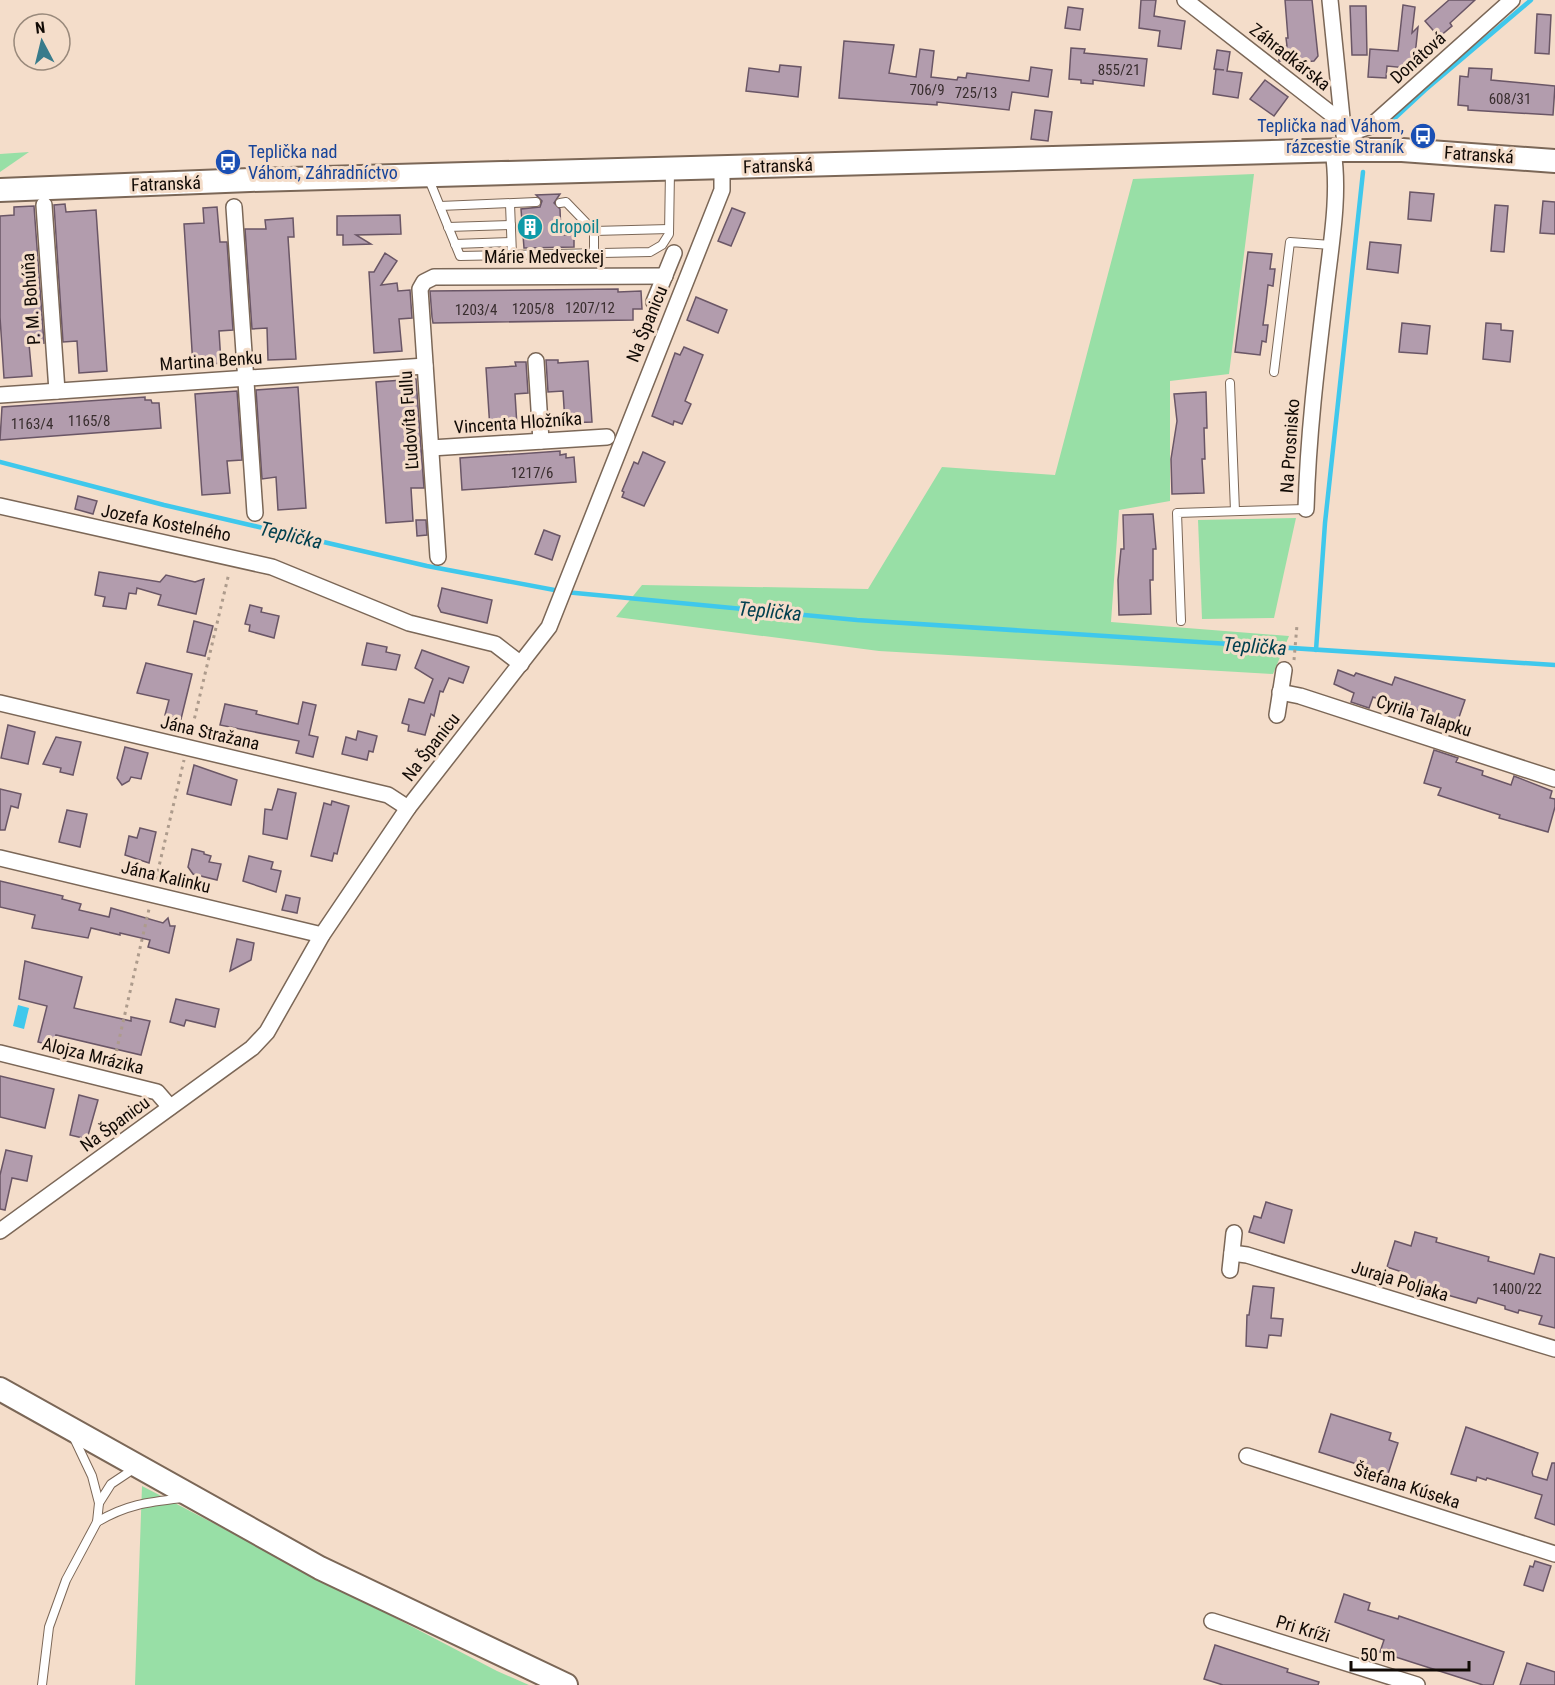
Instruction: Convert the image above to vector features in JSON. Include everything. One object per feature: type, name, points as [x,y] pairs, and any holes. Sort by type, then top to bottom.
[{"type":"main road","name":"Fatranská","points":[[0,190],[427,175],[722,168],[1341,139],[1402,150],[1555,161]]},
{"type":"main road","points":[[0,1389],[320,1568],[566,1685]]},
{"type":"street","name":"Záhradkárska","points":[[1185,0],[1341,139]]},
{"type":"street","name":"Na Prosnisko","points":[[1306,508],[1307,446],[1331,245],[1336,167],[1341,139],[1330,0]]},
{"type":"street","name":"Donátová","points":[[1341,139],[1371,126],[1512,0]]},
{"type":"street","name":"Na Španicu","points":[[0,1232],[252,1048],[267,1032],[322,935],[408,808],[549,627],[564,594],[623,436],[722,190],[722,168]]},
{"type":"street","name":"P. M. Bohúňa","points":[[44,205],[57,391]]},
{"type":"street","points":[[234,207],[255,513]]},
{"type":"street","points":[[654,302],[674,253]]},
{"type":"street","name":"Márie Medveckej","points":[[424,282],[434,278],[664,276]]},
{"type":"street","name":"Ľudovíta Fullu","points":[[424,282],[420,289],[438,557]]},
{"type":"street","points":[[536,361],[541,441]]},
{"type":"street","name":"Martina Benku","points":[[0,395],[425,366]]},
{"type":"street","name":"Vincenta Hložníka","points":[[431,448],[607,437]]},
{"type":"street","name":"Jozefa Kostelného","points":[[0,506],[112,533],[233,556],[272,567],[410,623],[495,644],[521,664]]},
{"type":"street","points":[[1277,715],[1280,692],[1289,665]]},
{"type":"street","name":"Cyrila Talapku","points":[[1280,692],[1300,696],[1555,779]]},
{"type":"street","name":"Jána Stražana","points":[[0,703],[388,795],[408,808]]},
{"type":"street","name":"Jána Kalinku","points":[[0,858],[322,935]]},
{"type":"street","name":"Alojza Mrázika","points":[[0,1053],[157,1092],[170,1107]]},
{"type":"street","points":[[1230,1270],[1234,1233]]},
{"type":"street","name":"Juraja Poljaka","points":[[1232,1253],[1247,1255],[1555,1349]]},
{"type":"street","name":"Štefana Kúseka","points":[[1247,1456],[1555,1554]]},
{"type":"street","name":"Pri Kríži","points":[[1212,1621],[1417,1685]]},
{"type":"lane","points":[[427,175],[460,256],[650,252],[662,245],[669,234],[670,169]]},
{"type":"lane","points":[[440,206],[536,202]]},
{"type":"lane","points":[[560,202],[566,202],[594,231],[594,253]]},
{"type":"lane","points":[[510,204],[512,255]]},
{"type":"lane","points":[[448,227],[511,225]]},
{"type":"lane","points":[[594,231],[669,229]]},
{"type":"lane","points":[[455,244],[511,242]]},
{"type":"lane","points":[[1274,372],[1290,242],[1331,245]]},
{"type":"lane","points":[[1230,383],[1236,511]]},
{"type":"lane","name":"Na Prosnisko","points":[[1182,621],[1177,513],[1306,508]]},
{"type":"lane","points":[[42,1685],[49,1627],[58,1599],[97,1522],[99,1503],[92,1476],[70,1429]]},
{"type":"lane","points":[[99,1503],[111,1484],[138,1467]]},
{"type":"lane","points":[[97,1522],[118,1509],[139,1503],[192,1497]]},
{"type":"path","points":[[109,1080],[233,556]]},
{"type":"path","points":[[1289,665],[1297,625]]},
{"type":"green space","points":[[29,152],[0,172],[0,154]]},
{"type":"green space","points":[[1254,174],[1229,374],[1170,381],[1170,501],[1119,510],[1111,622],[1289,636],[1273,674],[879,651],[616,617],[642,585],[868,589],[942,467],[1055,475],[1133,179]]},
{"type":"green space","points":[[1296,518],[1274,618],[1202,619],[1198,520]]},
{"type":"green space","points":[[142,1486],[497,1671],[529,1685],[135,1685]]},
{"type":"water","points":[[18,1005],[29,1008],[24,1029],[13,1026]]},
{"type":"building","points":[[1141,0],[1156,0],[1154,16],[1185,21],[1181,49],[1158,46],[1160,31],[1139,28]]},
{"type":"building","points":[[1285,0],[1312,0],[1318,56],[1314,61],[1289,63],[1279,61],[1278,47],[1287,46],[1286,38],[1288,38]]},
{"type":"building","points":[[1449,0],[1475,0],[1450,23],[1452,26],[1439,37],[1425,21]]},
{"type":"building","points":[[1403,5],[1415,7],[1412,33],[1418,27],[1414,65],[1407,64],[1407,68],[1387,66],[1386,78],[1368,77],[1370,49],[1398,51]]},
{"type":"building","points":[[1350,6],[1366,6],[1367,55],[1352,55]]},
{"type":"building","points":[[1068,7],[1083,9],[1080,30],[1065,28]]},
{"type":"building","points":[[1537,14],[1551,15],[1549,54],[1535,53]]},
{"type":"building","points":[[844,41],[894,45],[889,73],[916,77],[920,49],[934,51],[931,77],[957,80],[958,77],[966,78],[967,73],[1029,81],[1031,67],[1052,70],[1048,97],[1012,92],[1009,110],[937,102],[937,105],[839,98]]},
{"type":"building","points":[[1071,48],[1085,49],[1084,53],[1147,59],[1144,86],[1093,80],[1093,84],[1081,83],[1081,80],[1069,79]]},
{"type":"building","points":[[1217,50],[1230,52],[1227,71],[1242,73],[1238,98],[1213,94],[1216,69],[1214,69]]},
{"type":"building","points":[[780,65],[801,67],[798,97],[746,91],[749,68],[779,72]]},
{"type":"building","points":[[1469,68],[1492,69],[1491,80],[1555,86],[1553,115],[1468,110],[1468,106],[1458,105],[1460,76],[1468,77]]},
{"type":"building","points":[[1265,80],[1288,97],[1274,116],[1250,99]]},
{"type":"building","points":[[1035,110],[1052,112],[1048,141],[1031,139]]},
{"type":"building","points":[[1410,192],[1434,194],[1431,221],[1408,219]]},
{"type":"building","name":"dropoil","points":[[560,194],[554,203],[560,209],[561,235],[574,235],[574,247],[524,248],[521,209],[540,207],[542,201],[536,195]]},
{"type":"building","points":[[1543,201],[1555,202],[1555,234],[1540,233]]},
{"type":"building","points":[[65,204],[66,212],[96,210],[107,371],[79,373],[77,341],[63,342],[54,205]]},
{"type":"building","points":[[1495,205],[1508,206],[1504,252],[1491,251]]},
{"type":"building","points":[[34,206],[44,343],[29,344],[32,376],[4,378],[0,317],[0,216],[14,215],[14,207]]},
{"type":"building","points":[[217,207],[220,242],[227,242],[233,330],[219,331],[221,363],[193,366],[184,224],[204,223],[203,208]]},
{"type":"building","points":[[732,208],[745,213],[731,246],[718,241]]},
{"type":"building","points":[[400,215],[401,234],[356,235],[371,244],[343,245],[343,235],[337,235],[337,216]]},
{"type":"building","points":[[293,218],[294,237],[288,237],[296,359],[268,360],[267,328],[252,329],[245,229],[266,229],[265,220]]},
{"type":"building","points":[[1370,242],[1401,245],[1398,273],[1367,269]]},
{"type":"building","points":[[1248,252],[1272,254],[1270,269],[1275,269],[1273,286],[1268,285],[1263,325],[1268,325],[1266,342],[1262,341],[1260,355],[1235,352]]},
{"type":"building","points":[[385,253],[397,261],[381,285],[397,283],[398,291],[410,290],[412,318],[399,319],[402,351],[374,353],[369,272],[374,272]]},
{"type":"building","points":[[618,289],[618,292],[641,291],[642,309],[633,309],[633,320],[433,323],[430,291]]},
{"type":"building","points":[[696,297],[727,310],[718,333],[687,320]]},
{"type":"building","points":[[1402,323],[1430,326],[1427,354],[1399,352]]},
{"type":"building","points":[[1486,323],[1501,324],[1501,330],[1513,331],[1510,362],[1483,359]]},
{"type":"building","points":[[684,347],[703,355],[685,401],[691,404],[682,424],[674,421],[673,425],[652,416],[675,353],[680,355]]},
{"type":"building","points":[[546,360],[558,360],[558,363],[588,361],[592,422],[565,423],[563,391],[548,392]]},
{"type":"building","points":[[515,362],[526,362],[528,393],[515,394],[517,426],[490,429],[486,368],[516,366]]},
{"type":"building","points":[[416,379],[424,488],[411,488],[413,521],[386,523],[376,382]]},
{"type":"building","points":[[298,387],[306,508],[278,510],[276,477],[262,479],[256,390]]},
{"type":"building","points":[[237,391],[242,460],[227,461],[230,493],[202,495],[195,394]]},
{"type":"building","points":[[1206,392],[1207,428],[1204,428],[1205,459],[1202,459],[1204,493],[1172,494],[1171,459],[1177,421],[1174,394]]},
{"type":"building","points":[[145,397],[145,400],[151,400],[152,403],[159,403],[161,428],[0,440],[2,407]]},
{"type":"building","points":[[560,451],[560,455],[566,454],[566,458],[574,457],[576,482],[462,490],[460,458]]},
{"type":"building","points":[[643,452],[665,462],[644,506],[622,497],[624,492],[622,491],[634,462],[638,464]]},
{"type":"building","points":[[78,496],[97,501],[93,514],[75,509]]},
{"type":"building","points":[[1153,514],[1156,549],[1153,549],[1153,580],[1150,580],[1151,614],[1119,615],[1118,580],[1121,549],[1124,549],[1123,515]]},
{"type":"building","points":[[416,520],[426,520],[427,535],[417,536]]},
{"type":"building","points":[[544,530],[560,536],[552,560],[535,554]]},
{"type":"building","points":[[99,572],[160,582],[166,575],[195,582],[204,579],[196,614],[158,605],[161,595],[137,588],[136,594],[129,593],[126,609],[103,606],[105,597],[95,595]]},
{"type":"building","points":[[442,588],[492,600],[487,623],[441,612],[438,606]]},
{"type":"building","points":[[250,605],[262,608],[261,612],[279,616],[274,638],[249,631],[250,625],[245,624]]},
{"type":"building","points":[[194,621],[213,626],[205,656],[187,652]]},
{"type":"building","points":[[367,643],[387,647],[386,652],[400,655],[396,670],[362,665]]},
{"type":"building","points":[[422,650],[469,667],[463,683],[449,678],[443,692],[440,691],[434,716],[431,714],[425,735],[408,731],[409,725],[402,723],[409,699],[424,703],[433,679],[415,668]]},
{"type":"building","points":[[146,663],[192,674],[181,719],[165,715],[169,700],[137,693]]},
{"type":"building","points":[[1338,670],[1354,676],[1356,673],[1392,685],[1395,677],[1465,700],[1456,726],[1440,721],[1441,718],[1415,709],[1414,713],[1373,697],[1369,708],[1351,702],[1354,693],[1334,684]]},
{"type":"building","points":[[303,702],[316,705],[309,735],[318,737],[313,757],[296,753],[299,741],[220,725],[225,704],[298,724]]},
{"type":"building","points":[[8,725],[35,732],[28,764],[1,758]]},
{"type":"building","points":[[358,731],[377,736],[373,752],[369,751],[367,760],[342,754],[346,737],[356,740]]},
{"type":"building","points":[[56,737],[81,742],[73,775],[60,772],[61,768],[43,764]]},
{"type":"building","points":[[125,747],[148,753],[141,779],[131,777],[122,785],[117,778]]},
{"type":"building","points":[[1434,750],[1458,758],[1456,762],[1483,771],[1482,775],[1511,785],[1514,776],[1552,791],[1550,798],[1555,799],[1555,807],[1548,832],[1499,818],[1500,815],[1438,795],[1441,788],[1424,783]]},
{"type":"building","points":[[194,765],[237,780],[231,805],[187,794]]},
{"type":"building","points":[[0,789],[21,794],[18,808],[11,806],[5,830],[0,830]]},
{"type":"building","points":[[278,789],[296,793],[287,839],[263,834],[265,809],[272,810]]},
{"type":"building","points":[[332,801],[349,806],[337,854],[334,853],[332,861],[311,856],[324,803],[331,805]]},
{"type":"building","points":[[67,810],[87,814],[80,847],[59,842]]},
{"type":"building","points":[[140,828],[156,832],[149,863],[125,855],[129,836],[137,838]]},
{"type":"building","points":[[192,849],[211,856],[209,862],[221,864],[217,880],[193,874],[188,867]]},
{"type":"building","points":[[249,856],[273,862],[271,869],[281,871],[276,892],[243,881]]},
{"type":"building","points":[[0,881],[63,896],[62,899],[81,904],[79,910],[109,917],[111,908],[163,923],[168,918],[170,926],[175,926],[169,953],[148,947],[150,940],[120,933],[120,935],[91,928],[88,938],[32,928],[35,915],[0,907]]},
{"type":"building","points":[[286,895],[300,898],[297,913],[282,910]]},
{"type":"building","points":[[237,939],[254,943],[251,960],[230,971]]},
{"type":"building","points":[[25,961],[82,977],[74,1008],[131,1021],[131,1017],[150,1021],[141,1055],[56,1035],[54,1046],[38,1042],[47,1006],[19,999]]},
{"type":"building","points":[[176,999],[219,1009],[215,1027],[186,1020],[184,1026],[170,1022]]},
{"type":"building","points":[[0,1076],[54,1089],[45,1128],[0,1117]]},
{"type":"building","points":[[79,1095],[98,1100],[87,1139],[70,1135]]},
{"type":"building","points":[[6,1150],[32,1156],[27,1181],[12,1178],[5,1210],[0,1209],[0,1175]]},
{"type":"building","points":[[1266,1202],[1292,1210],[1284,1243],[1249,1232],[1254,1216],[1261,1218]]},
{"type":"building","points":[[1415,1232],[1437,1238],[1436,1242],[1489,1257],[1488,1261],[1534,1274],[1540,1254],[1555,1258],[1555,1328],[1539,1324],[1542,1316],[1519,1310],[1518,1313],[1505,1309],[1505,1306],[1478,1298],[1476,1303],[1433,1291],[1434,1287],[1400,1277],[1402,1272],[1387,1267],[1395,1241],[1411,1246]]},
{"type":"building","points":[[1253,1286],[1274,1288],[1271,1318],[1283,1319],[1281,1336],[1269,1335],[1267,1348],[1246,1346],[1247,1315],[1249,1315]]},
{"type":"building","points":[[1331,1414],[1391,1433],[1389,1440],[1398,1443],[1388,1474],[1319,1452]]},
{"type":"building","points":[[1466,1427],[1538,1453],[1532,1472],[1533,1476],[1547,1480],[1552,1463],[1555,1463],[1555,1525],[1535,1518],[1542,1495],[1487,1478],[1486,1480],[1477,1477],[1476,1481],[1451,1474]]},
{"type":"building","points":[[1535,1561],[1551,1566],[1543,1591],[1524,1585],[1530,1566],[1533,1567]]},
{"type":"building","points":[[1344,1594],[1370,1603],[1368,1610],[1398,1619],[1399,1616],[1504,1652],[1493,1685],[1483,1685],[1380,1652],[1384,1640],[1335,1622]]},
{"type":"building","points":[[1215,1645],[1288,1669],[1287,1672],[1319,1682],[1318,1685],[1223,1685],[1204,1679]]},
{"type":"building","points":[[1527,1663],[1555,1672],[1555,1685],[1520,1685]]},
{"type":"waterway","points":[[1383,129],[1425,90],[1531,0]]},
{"type":"waterway","points":[[1316,650],[1325,523],[1363,172]]},
{"type":"waterway","name":"Teplička","points":[[0,462],[164,505],[427,566],[565,592],[857,620],[1555,665]]},
{"type":"place","name":"Teplička nad Váhom, rázcestie Straník","points":[[1423,136]]},
{"type":"place","name":"Teplička nad Váhom, Záhradníctvo","points":[[228,162]]},
{"type":"place","name":"dropoil","points":[[530,227]]}]
